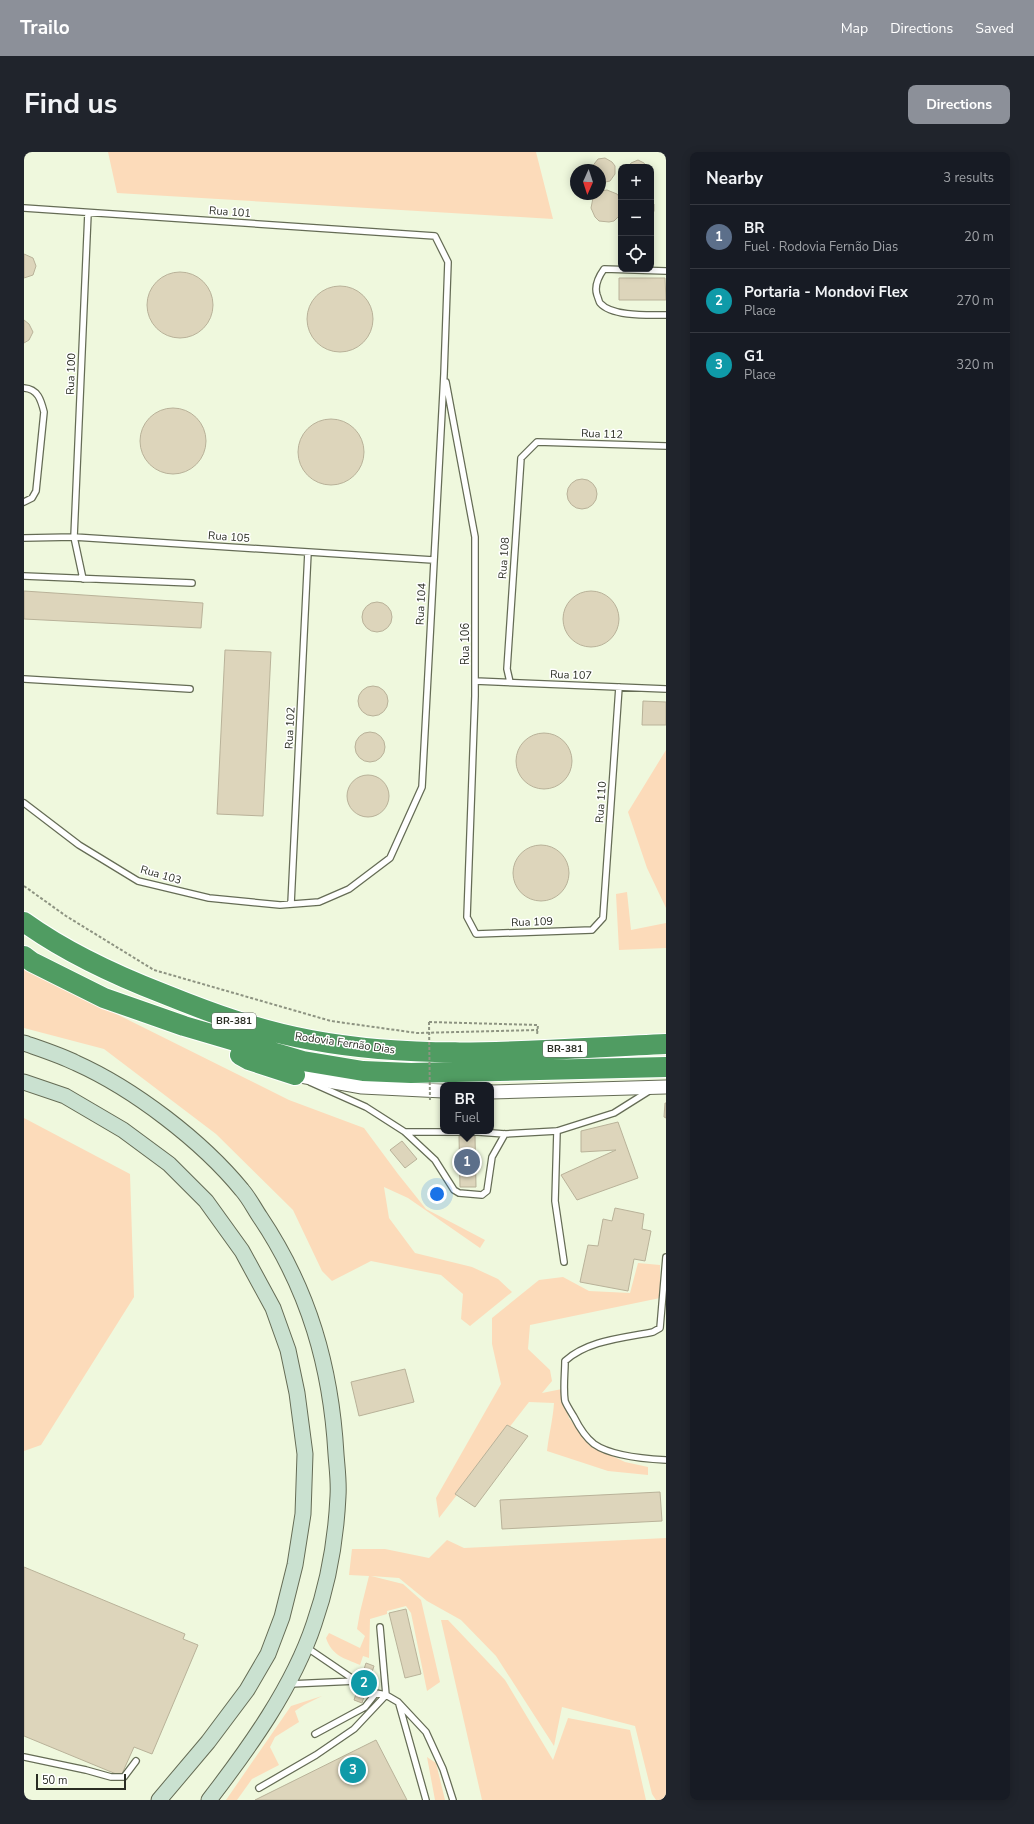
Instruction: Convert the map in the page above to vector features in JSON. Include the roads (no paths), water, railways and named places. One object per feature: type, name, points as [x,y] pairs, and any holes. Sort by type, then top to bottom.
[{"type":"highway","name":"Rodovia Fernão Dias","points":[[24,922],[94,965],[137,983],[238,1022],[310,1040],[414,1052],[465,1053],[666,1044]]},
{"type":"highway","name":"Rodovia Fernão Dias","points":[[24,956],[32,962],[104,998],[184,1026],[303,1061],[363,1071],[463,1073],[666,1067]]},
{"type":"highway","name":"BR-381","points":[[184,1026],[249,1060],[295,1075]]},
{"type":"main road","points":[[24,1043],[76,1062],[124,1088],[196,1142],[243,1191],[282,1251],[305,1298],[324,1362],[334,1424],[338,1495],[324,1594],[305,1646],[288,1684],[250,1744],[209,1800]]},
{"type":"main road","points":[[24,1082],[65,1096],[123,1130],[169,1164],[206,1200],[242,1251],[273,1308],[288,1350],[297,1393],[305,1454],[303,1514],[295,1565],[282,1618],[268,1654],[247,1690],[208,1742],[159,1800]]},
{"type":"street","name":"BR-381","points":[[295,1075],[362,1088],[440,1091]]},
{"type":"street","points":[[494,1092],[660,1087]]},
{"type":"lane","name":"Rua 101","points":[[24,208],[435,236]]},
{"type":"lane","name":"Rua 100","points":[[83,579],[74,537],[88,213]]},
{"type":"lane","name":"Rua 104","points":[[291,904],[319,902],[349,889],[390,858],[422,787],[444,374],[448,262],[435,236]]},
{"type":"lane","points":[[666,271],[604,269],[600,276],[596,292],[600,303],[610,310],[626,314],[666,315]]},
{"type":"lane","name":"Rua 106","points":[[444,374],[475,537],[475,682],[467,917]]},
{"type":"lane","points":[[24,388],[31,388],[37,393],[41,400],[44,412],[36,491],[32,498],[24,502]]},
{"type":"lane","name":"Rua 112","points":[[537,442],[666,446]]},
{"type":"lane","name":"Rua 108","points":[[510,682],[506,669],[521,458],[537,442]]},
{"type":"lane","name":"Rua 105","points":[[24,538],[74,537],[433,560]]},
{"type":"lane","name":"Rua 102","points":[[291,904],[308,552]]},
{"type":"lane","points":[[24,576],[192,583]]},
{"type":"lane","points":[[24,679],[190,689]]},
{"type":"lane","name":"Rua 107","points":[[475,682],[510,682],[666,689]]},
{"type":"lane","name":"Rua 110","points":[[603,918],[619,687]]},
{"type":"lane","name":"Rua 103","points":[[24,803],[79,845],[138,881],[209,898],[280,905],[291,904]]},
{"type":"lane","name":"Rua 109","points":[[467,917],[476,934],[592,930],[603,918]]},
{"type":"lane","points":[[295,1075],[331,1093],[366,1107],[405,1132],[435,1160],[454,1190],[459,1193],[482,1195],[487,1191],[492,1157],[505,1134]]},
{"type":"lane","points":[[494,1133],[557,1131],[614,1113],[660,1087]]},
{"type":"lane","points":[[557,1131],[555,1201],[564,1262]]},
{"type":"lane","points":[[405,1132],[440,1132]]},
{"type":"lane","points":[[666,1256],[660,1328],[653,1332],[595,1344],[578,1351],[565,1361],[564,1389],[566,1402],[575,1420],[584,1434],[595,1444],[626,1455],[666,1460]]},
{"type":"lane","points":[[259,1788],[316,1755],[354,1729],[386,1695],[380,1627]]},
{"type":"lane","points":[[305,1646],[356,1681],[376,1693],[386,1695],[398,1702],[426,1732],[443,1769],[453,1800]]},
{"type":"lane","points":[[288,1684],[356,1681]]},
{"type":"lane","points":[[315,1734],[365,1707],[376,1693]]},
{"type":"lane","points":[[398,1702],[426,1800]]},
{"type":"lane","points":[[24,1757],[86,1770],[111,1777],[124,1777],[136,1761]]},
{"type":"place","name":"BR","points":[[467,1162]]},
{"type":"place","name":"Portaria - Mondovi Flex","points":[[364,1683]]},
{"type":"place","name":"G1","points":[[353,1770]]}]
